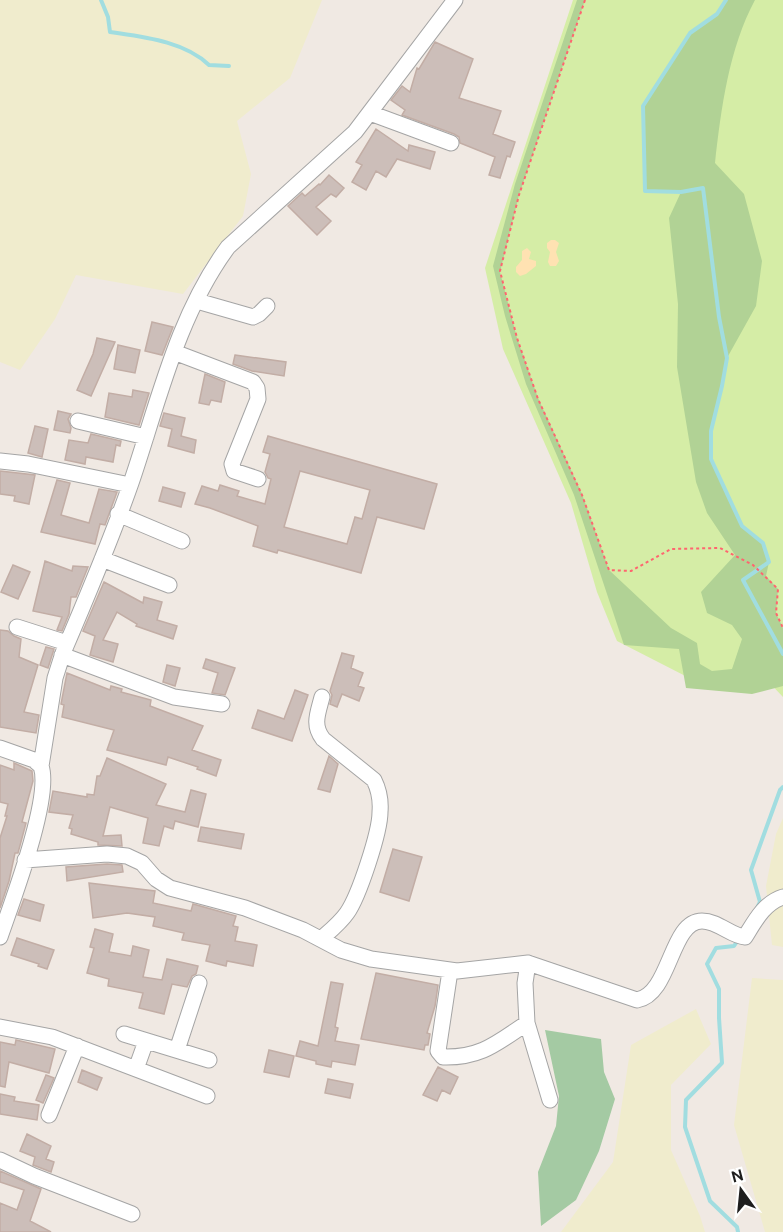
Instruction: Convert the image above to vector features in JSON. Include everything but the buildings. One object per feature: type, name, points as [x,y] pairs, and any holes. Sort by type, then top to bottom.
[{"type":"street","points":[[0,937],[42,801],[44,784],[41,766],[56,678],[65,649],[130,485],[174,352],[196,300],[228,247],[355,132],[455,0]]},
{"type":"street","points":[[370,113],[451,143]]},
{"type":"street","points":[[196,300],[253,317],[260,314],[267,306]]},
{"type":"street","points":[[174,352],[253,382],[257,387],[258,399],[232,464],[234,471],[258,479]]},
{"type":"street","points":[[78,421],[146,437]]},
{"type":"street","points":[[0,460],[130,485]]},
{"type":"street","points":[[118,514],[182,541]]},
{"type":"street","points":[[102,559],[169,585]]},
{"type":"street","points":[[17,627],[174,697],[222,704]]},
{"type":"street","points":[[321,939],[338,924],[352,904],[364,875],[380,815],[378,790],[374,780],[319,734],[316,721],[322,697]]},
{"type":"street","points":[[0,748],[34,760],[41,766]]},
{"type":"street","points":[[25,860],[107,854],[127,856],[142,863],[156,879],[170,888],[245,908],[303,930],[341,950],[371,959],[450,971],[488,969],[510,963],[528,963],[612,990],[631,999],[644,999],[654,990],[679,941],[690,925],[703,921],[721,926],[742,937],[747,936],[766,907],[783,897]]},
{"type":"street","points":[[528,963],[525,983],[527,1023],[550,1100]]},
{"type":"street","points":[[450,971],[438,1051],[443,1058],[467,1057],[485,1051],[527,1023]]},
{"type":"street","points":[[177,1050],[199,983]]},
{"type":"street","points":[[0,1027],[40,1033],[207,1096]]},
{"type":"street","points":[[124,1034],[209,1060]]},
{"type":"street","points":[[136,1069],[146,1041]]},
{"type":"street","points":[[49,1115],[77,1046]]},
{"type":"street","points":[[0,1160],[34,1176],[132,1214]]},
{"type":"path","points":[[585,0],[519,195],[500,272],[517,338],[538,399],[582,495],[609,570],[632,571],[671,549],[720,548],[753,565],[777,589],[776,613],[783,628]]},
{"type":"shaded area","points":[[0,0],[322,0],[290,78],[237,121],[251,174],[243,216],[183,294],[76,275],[55,319],[20,370],[0,362]]},
{"type":"shaded area","points":[[783,818],[783,947],[772,945],[766,886],[776,834]]},
{"type":"shaded area","points":[[752,978],[783,980],[783,1232],[765,1232],[734,1125]]},
{"type":"shaded area","points":[[696,1009],[711,1044],[671,1085],[671,1150],[705,1232],[561,1232],[613,1162],[631,1045]]},
{"type":"green space","points":[[573,0],[783,0],[783,697],[761,674],[701,684],[617,641],[597,592],[571,503],[503,349],[485,268]]},
{"type":"green space","points":[[577,0],[585,0],[519,195],[500,272],[517,338],[538,398],[582,494],[609,570],[671,628],[697,643],[700,664],[712,671],[732,669],[742,639],[732,625],[707,613],[701,592],[735,555],[707,513],[696,482],[677,367],[678,304],[669,218],[681,192],[645,191],[643,106],[690,33],[717,14],[726,0],[755,0],[732,58],[723,100],[715,163],[744,194],[762,261],[756,306],[727,358],[711,431],[711,459],[742,526],[763,543],[769,562],[766,576],[778,589],[776,613],[783,628],[783,686],[752,694],[686,688],[679,649],[624,645],[574,495],[526,384],[505,316],[493,266],[515,184]]},
{"type":"green space","points":[[545,1030],[601,1039],[604,1072],[615,1099],[599,1151],[576,1200],[541,1226],[538,1172],[556,1126],[559,1096]]},
{"type":"sand","points":[[551,240],[559,243],[556,252],[559,261],[556,266],[550,266],[548,262],[550,252],[547,243]]},
{"type":"sand","points":[[527,248],[531,252],[529,259],[536,261],[536,266],[520,276],[516,272],[516,267],[522,260],[522,251]]},
{"type":"waterway","points":[[101,0],[108,17],[110,32],[162,41],[188,50],[209,65],[229,66]]},
{"type":"waterway","points":[[726,0],[717,14],[690,33],[643,106],[645,191],[681,192],[703,188],[719,317],[727,358],[711,431],[711,459],[742,526],[763,543],[769,562],[743,580],[783,654]]},
{"type":"waterway","points":[[757,908],[760,902],[751,870],[783,787]]},
{"type":"waterway","points":[[738,940],[734,946],[716,948],[707,964],[719,989],[722,1063],[686,1100],[685,1127],[710,1201],[737,1227],[738,1232]]}]
